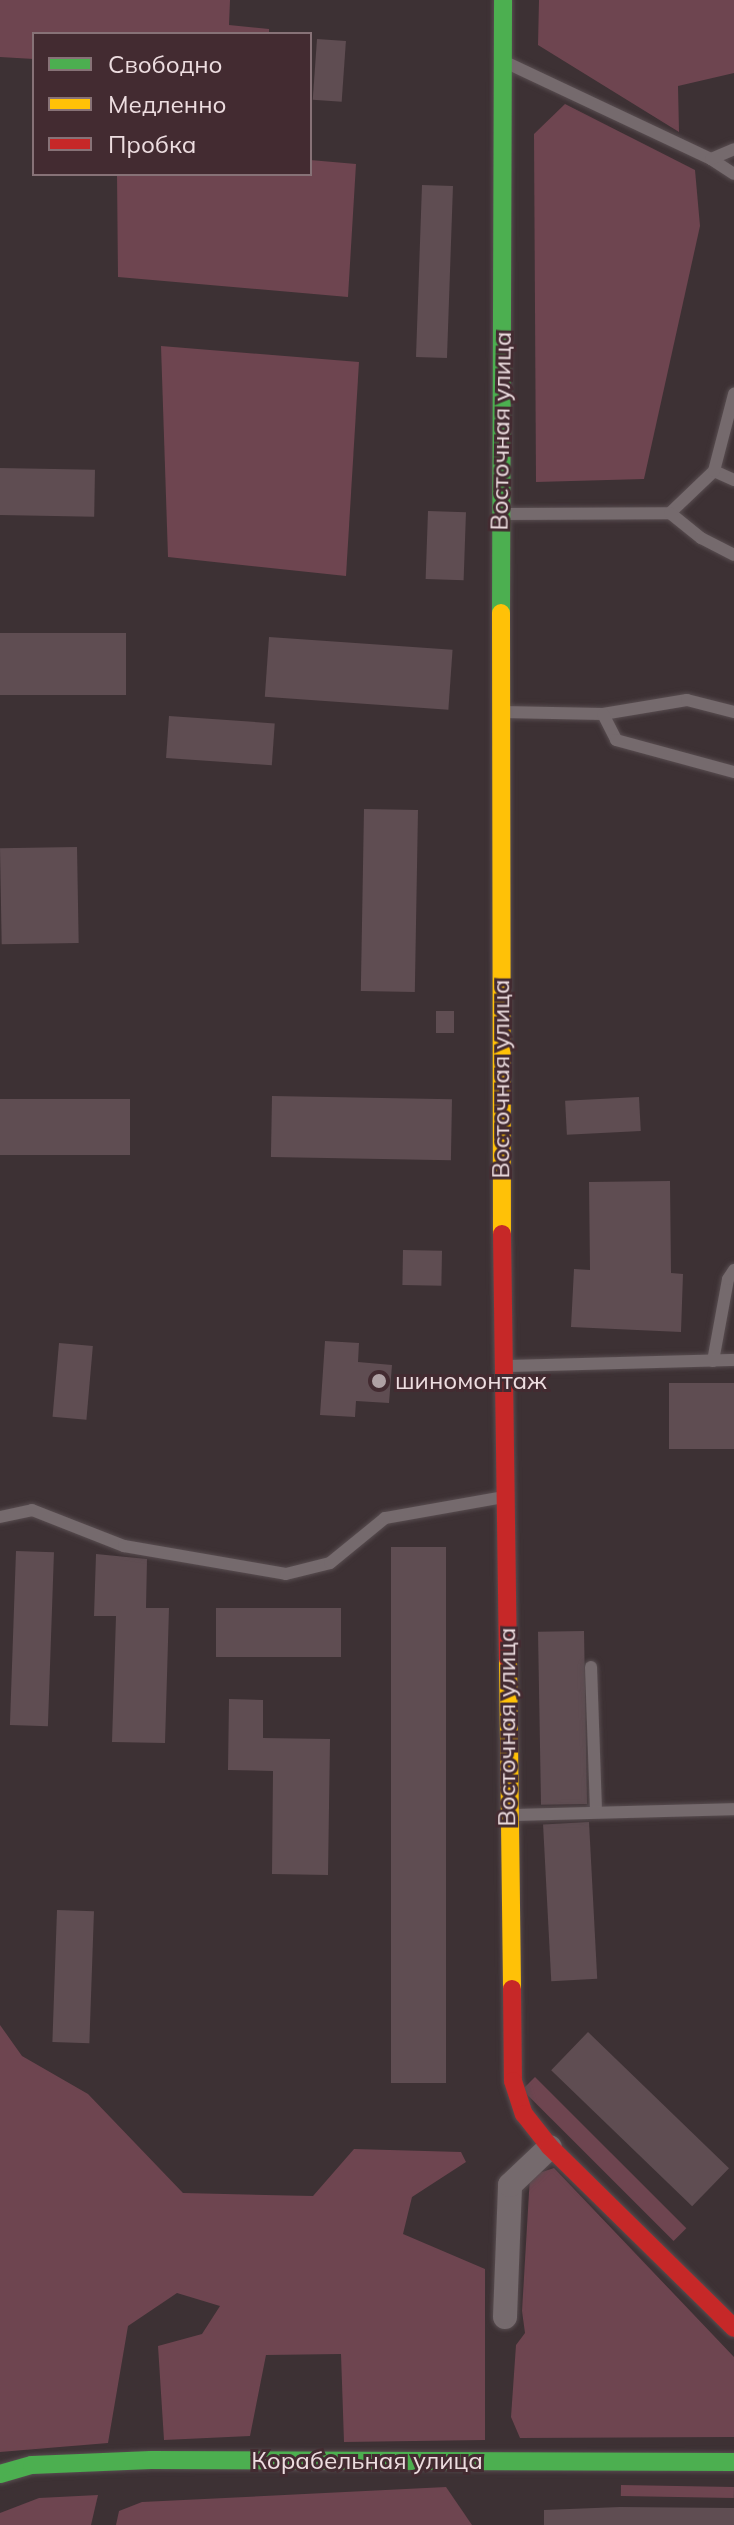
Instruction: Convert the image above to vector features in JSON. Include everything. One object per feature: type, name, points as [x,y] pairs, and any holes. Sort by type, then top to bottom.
[{"type":"street","name":"Восточная улица","points":[[503,0],[500,1050],[513,2081],[524,2114],[550,2147],[734,2328]]},
{"type":"street","points":[[505,2317],[510,2185],[550,2147]]},
{"type":"street","name":"Корабельная улица","points":[[0,2471],[32,2465],[151,2460],[734,2462]]},
{"type":"lane","points":[[505,62],[711,159],[734,174]]},
{"type":"lane","points":[[711,159],[734,149]]},
{"type":"lane","points":[[670,513],[714,471],[734,394]]},
{"type":"lane","points":[[714,471],[734,480]]},
{"type":"lane","points":[[500,514],[670,513],[701,538],[734,555]]},
{"type":"lane","points":[[502,712],[603,714],[687,700],[734,712]]},
{"type":"lane","points":[[603,714],[616,740],[734,772]]},
{"type":"lane","points":[[713,1361],[728,1279],[734,1270]]},
{"type":"lane","points":[[505,1366],[734,1360]]},
{"type":"lane","points":[[0,1517],[32,1510],[124,1546],[286,1574],[330,1563],[385,1518],[506,1497]]},
{"type":"lane","points":[[591,1667],[596,1812]]},
{"type":"lane","points":[[508,1815],[734,1809]]},
{"type":"shaded area","points":[[0,0],[230,0],[229,25],[269,29],[269,32],[32,32],[32,59],[0,57]]},
{"type":"shaded area","points":[[539,0],[734,0],[734,73],[678,86],[679,132],[538,45]]},
{"type":"shaded area","points":[[565,104],[695,170],[700,226],[644,479],[536,482],[534,134]]},
{"type":"shaded area","points":[[312,160],[356,164],[348,297],[118,277],[117,176],[312,176]]},
{"type":"shaded area","points":[[161,346],[359,362],[346,576],[168,557]]},
{"type":"shaded area","points":[[0,2025],[22,2056],[88,2094],[183,2193],[313,2196],[354,2149],[461,2152],[466,2162],[412,2197],[403,2234],[485,2269],[485,2440],[344,2442],[341,2354],[266,2355],[250,2436],[164,2440],[158,2346],[202,2334],[220,2306],[177,2293],[128,2326],[108,2443],[0,2452]]},
{"type":"shaded area","points":[[535,2077],[686,2228],[674,2241],[522,2090]]},
{"type":"shaded area","points":[[554,2168],[734,2357],[734,2437],[520,2438],[511,2417],[516,2345],[525,2333],[522,2311],[530,2176]]},
{"type":"shaded area","points":[[621,2485],[734,2487],[734,2498],[621,2496]]},
{"type":"shaded area","points":[[446,2487],[472,2525],[116,2525],[119,2511],[142,2502]]},
{"type":"shaded area","points":[[98,2495],[91,2525],[0,2525],[0,2513],[39,2498]]},
{"type":"building","points":[[317,39],[346,41],[342,102],[313,100]]},
{"type":"building","points":[[422,185],[453,186],[447,358],[416,357]]},
{"type":"building","points":[[0,468],[95,470],[94,517],[0,515]]},
{"type":"building","points":[[428,511],[466,512],[464,580],[426,579]]},
{"type":"building","points":[[0,633],[126,633],[126,695],[0,695]]},
{"type":"building","points":[[269,637],[453,650],[448,710],[265,697]]},
{"type":"building","points":[[169,716],[275,723],[272,765],[166,758]]},
{"type":"building","points":[[364,809],[418,810],[415,992],[361,991]]},
{"type":"building","points":[[77,847],[79,943],[2,944],[0,848]]},
{"type":"building","points":[[436,1011],[454,1011],[454,1033],[436,1033]]},
{"type":"building","points":[[272,1096],[452,1099],[451,1160],[271,1157]]},
{"type":"building","points":[[639,1097],[641,1131],[567,1135],[565,1101]]},
{"type":"building","points":[[0,1099],[130,1099],[130,1155],[0,1155]]},
{"type":"building","points":[[670,1181],[671,1273],[683,1274],[681,1332],[571,1327],[574,1269],[590,1270],[589,1182]]},
{"type":"building","points":[[403,1250],[442,1251],[441,1286],[402,1285]]},
{"type":"building","points":[[325,1341],[359,1343],[358,1362],[392,1365],[389,1403],[356,1401],[355,1417],[320,1415]]},
{"type":"building","points":[[59,1343],[93,1346],[86,1420],[53,1417]]},
{"type":"building","points":[[669,1383],[734,1383],[734,1449],[669,1449]]},
{"type":"building","points":[[391,1547],[446,1547],[446,2083],[391,2083]]},
{"type":"building","points":[[16,1551],[54,1552],[48,1726],[10,1725]]},
{"type":"building","points":[[96,1554],[147,1559],[146,1608],[169,1608],[165,1743],[112,1742],[116,1616],[94,1616]]},
{"type":"building","points":[[216,1608],[341,1608],[341,1657],[216,1657]]},
{"type":"building","points":[[584,1631],[587,1804],[541,1805],[538,1632]]},
{"type":"building","points":[[229,1699],[263,1700],[263,1738],[330,1739],[328,1875],[272,1874],[273,1771],[228,1770]]},
{"type":"building","points":[[589,1822],[597,1979],[551,1981],[543,1824]]},
{"type":"building","points":[[57,1910],[94,1911],[89,2043],[52,2042]]},
{"type":"building","points":[[588,2032],[729,2168],[692,2206],[551,2070]]},
{"type":"building","points":[[734,2508],[734,2525],[544,2525],[544,2510]]},
{"type":"traffic: fast","points":[[501,613],[503,0]]},
{"type":"traffic: fast","points":[[0,2474],[32,2465],[151,2460],[734,2462]]},
{"type":"traffic: slow","points":[[501,613],[502,1234]]},
{"type":"traffic: slow","points":[[508,1659],[512,1989]]},
{"type":"traffic: jam","points":[[502,1234],[508,1659]]},
{"type":"traffic: jam","points":[[512,1989],[513,2081],[524,2114],[550,2147],[734,2328]]},
{"type":"place","name":"шиномонтаж","points":[[379,1381]]}]
